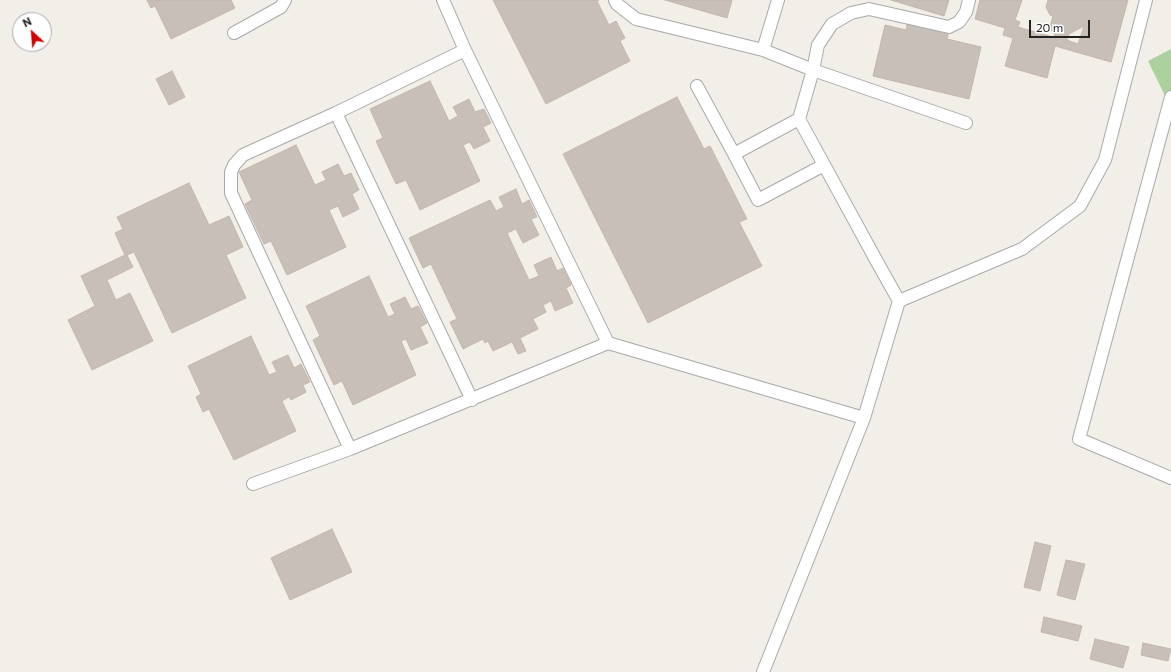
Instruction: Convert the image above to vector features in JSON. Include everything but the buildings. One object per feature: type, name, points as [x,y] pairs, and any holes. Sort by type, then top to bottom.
[{"type":"lane","points":[[234,33],[281,7],[285,0]]},
{"type":"lane","points":[[443,0],[465,50],[608,343]]},
{"type":"lane","points":[[615,0],[617,4],[636,19],[763,50],[813,70],[966,123]]},
{"type":"lane","points":[[763,50],[778,0]]},
{"type":"lane","points":[[763,672],[864,418],[899,301],[799,119],[813,70],[818,45],[832,24],[851,13],[869,9],[949,27],[959,22],[966,12],[970,0]]},
{"type":"lane","points":[[899,301],[1022,249],[1080,206],[1105,160],[1146,0]]},
{"type":"lane","points":[[350,449],[231,193],[231,172],[234,165],[242,155],[336,113],[465,50]]},
{"type":"lane","points":[[697,86],[758,200],[824,165]]},
{"type":"lane","points":[[1171,97],[1079,439],[1171,478]]},
{"type":"lane","points":[[336,113],[472,400]]},
{"type":"lane","points":[[734,154],[799,119]]},
{"type":"lane","points":[[253,484],[350,449],[608,343],[864,418]]},
{"type":"green space","points":[[1171,49],[1171,108],[1148,61]]}]
